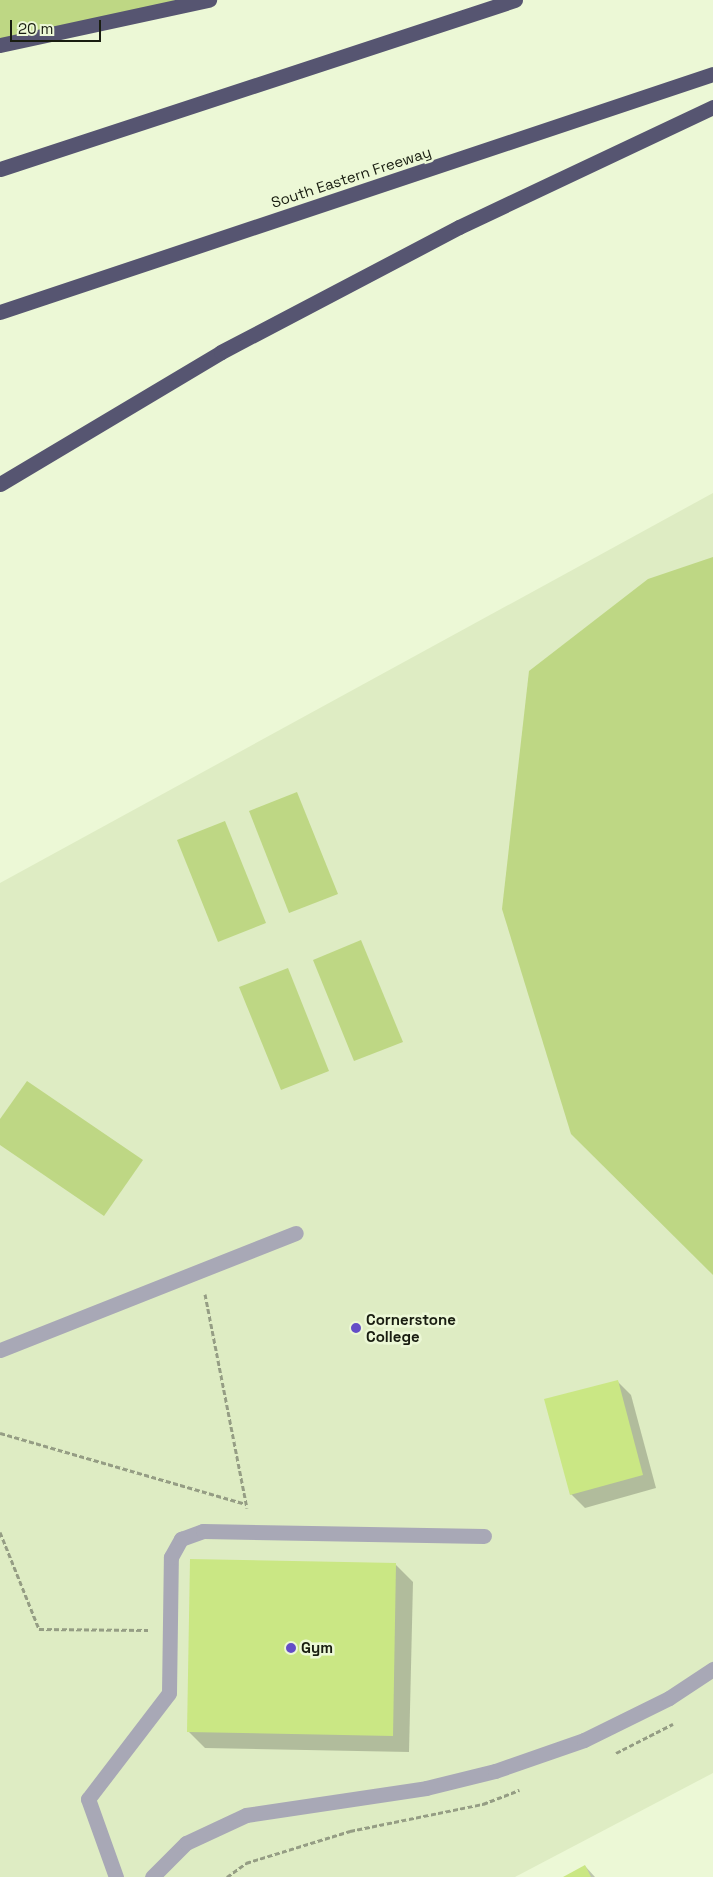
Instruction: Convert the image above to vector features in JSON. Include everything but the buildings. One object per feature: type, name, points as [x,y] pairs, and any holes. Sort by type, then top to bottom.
[{"type":"highway","points":[[0,45],[209,0]]},
{"type":"highway","points":[[0,169],[515,0]]},
{"type":"highway","name":"South Eastern Freeway","points":[[0,312],[713,74]]},
{"type":"highway","points":[[0,484],[221,352],[459,227],[713,107]]},
{"type":"lane","points":[[0,1350],[296,1233]]},
{"type":"lane","points":[[116,1877],[88,1799],[169,1693],[171,1557],[181,1539],[203,1531],[484,1536]]},
{"type":"lane","points":[[152,1877],[186,1843],[246,1815],[426,1788],[495,1771],[584,1740],[669,1698],[713,1669]]},
{"type":"path","points":[[205,1294],[249,1514]]},
{"type":"path","points":[[0,1433],[246,1504]]},
{"type":"path","points":[[0,1532],[39,1629],[170,1630]]},
{"type":"shaded area","name":"Cornerstone College","points":[[713,493],[713,1773],[515,1877],[0,1877],[0,883]]},
{"type":"green space","points":[[0,0],[209,0],[0,45]]},
{"type":"green space","points":[[713,557],[713,1275],[571,1134],[502,909],[529,671],[648,579]]},
{"type":"green space","points":[[297,792],[338,894],[289,913],[249,811]]},
{"type":"green space","points":[[225,821],[266,923],[218,942],[177,840]]},
{"type":"green space","points":[[361,940],[403,1042],[354,1061],[313,960]]},
{"type":"green space","points":[[288,968],[329,1071],[281,1090],[239,987]]},
{"type":"green space","points":[[27,1081],[143,1160],[104,1216],[0,1145],[0,1119]]},
{"type":"place","name":"Cornerstone College","points":[[356,1328]]},
{"type":"place","name":"Gym","points":[[291,1648]]}]
